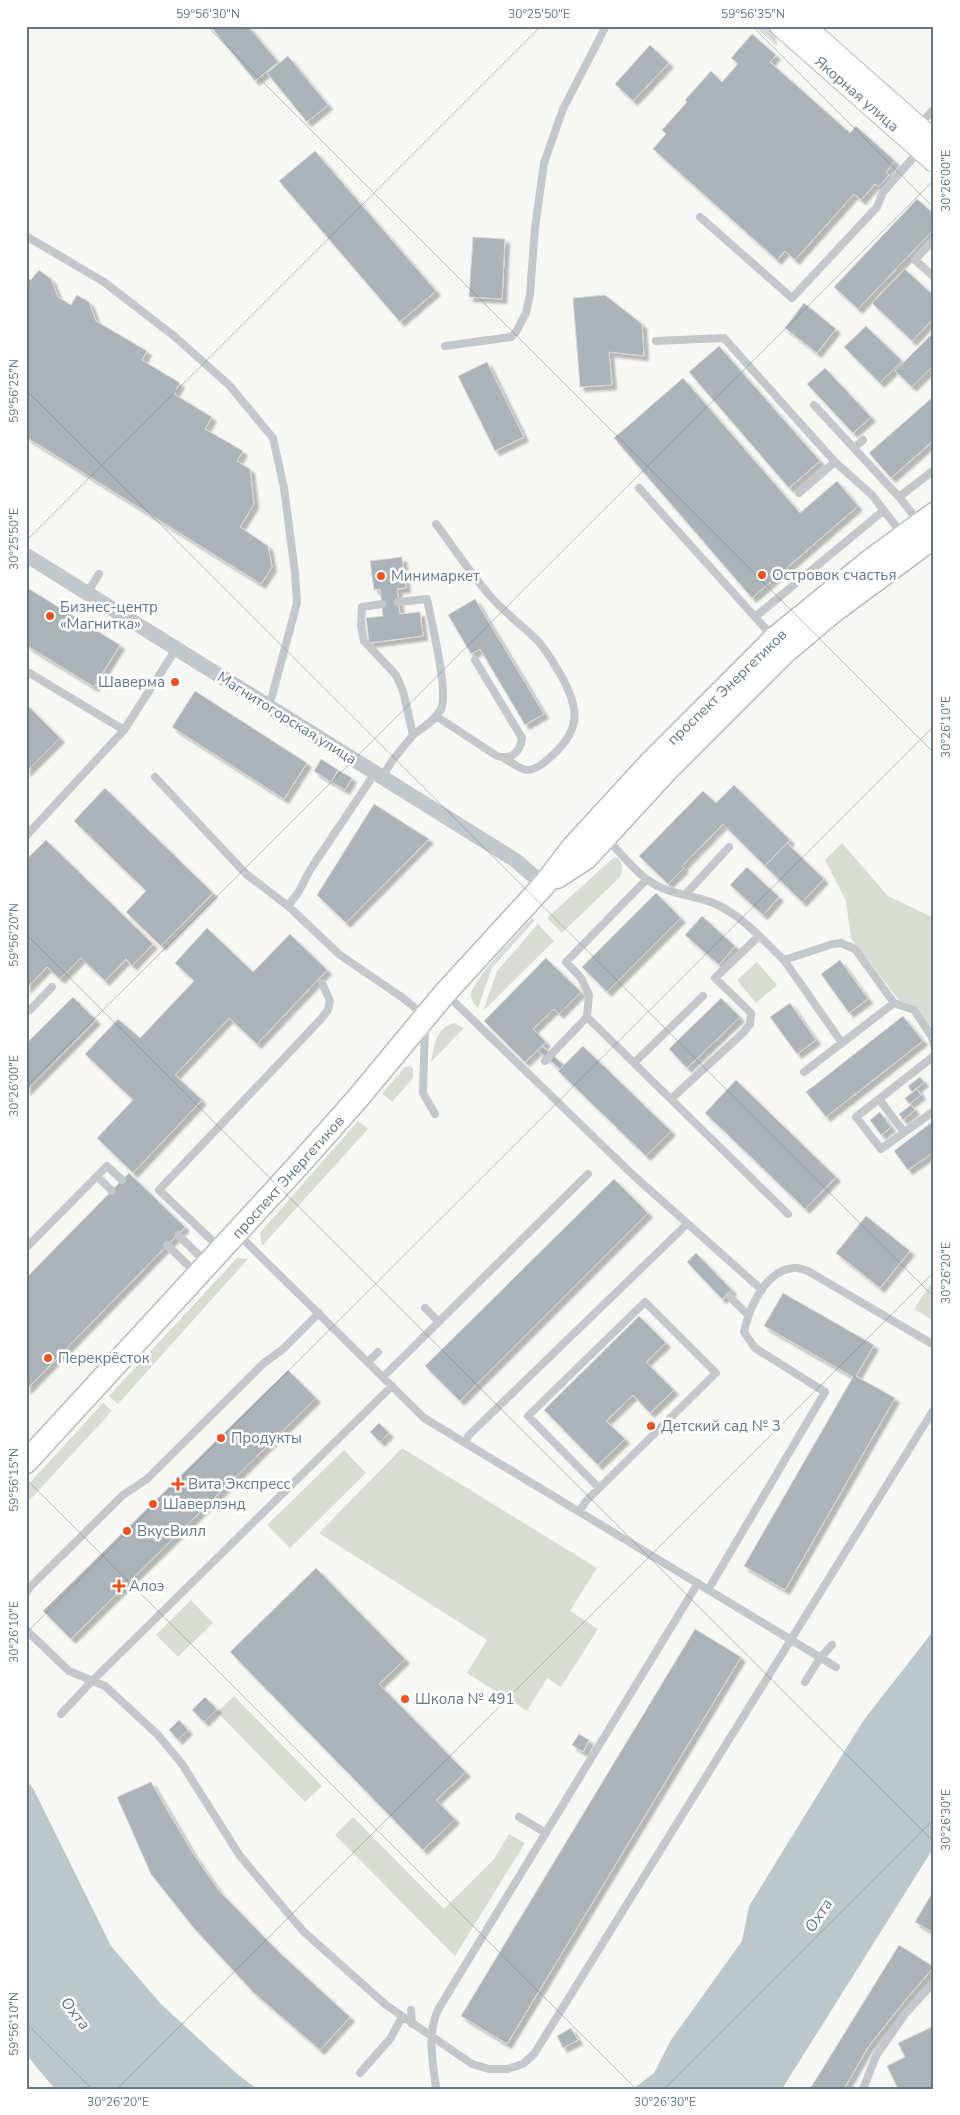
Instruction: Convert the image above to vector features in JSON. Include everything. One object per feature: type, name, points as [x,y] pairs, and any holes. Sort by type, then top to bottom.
[{"type":"main road","name":"проспект Энергетиков","points":[[26,1462],[217,1256],[358,1098],[445,993],[544,885],[573,847],[653,760],[775,638],[826,595],[923,528]]},
{"type":"main road","name":"проспект Энергетиков","points":[[544,885],[586,858],[666,771],[784,654],[923,528]]},
{"type":"street","name":"Якорная улица","points":[[780,26],[924,143]]},
{"type":"street","name":"Якорная улица","points":[[805,26],[924,143]]},
{"type":"street","name":"Магнитогорская улица","points":[[26,555],[515,860],[544,885]]},
{"type":"lane","points":[[445,346],[511,337],[516,332],[526,313],[530,294],[535,228],[544,163],[563,109],[606,26]]},
{"type":"lane","points":[[700,217],[792,298],[876,207],[883,192],[924,143],[934,109]]},
{"type":"lane","points":[[26,236],[104,282],[174,336],[229,385],[273,438],[284,488],[297,603],[272,696],[267,705]]},
{"type":"lane","points":[[934,239],[915,260],[934,277]]},
{"type":"lane","points":[[656,341],[724,338],[835,462],[872,495],[883,510],[923,528]]},
{"type":"lane","points":[[814,405],[899,497],[923,528]]},
{"type":"lane","points":[[854,448],[863,440]]},
{"type":"lane","points":[[799,493],[835,462]]},
{"type":"lane","points":[[899,497],[934,470]]},
{"type":"lane","points":[[639,488],[775,638]]},
{"type":"lane","points":[[755,617],[883,510]]},
{"type":"lane","points":[[436,524],[490,596],[542,647],[567,686],[575,704],[574,724],[571,735],[560,750],[534,771],[524,771],[504,758],[497,756],[436,716]]},
{"type":"lane","points":[[88,593],[98,574]]},
{"type":"lane","points":[[288,906],[298,893],[310,870],[378,775],[413,735],[436,716],[441,708],[444,691],[427,599],[398,602]]},
{"type":"lane","points":[[382,604],[362,607],[361,626],[364,641],[396,675],[403,691],[413,735]]},
{"type":"lane","points":[[26,836],[124,730],[176,649]]},
{"type":"lane","points":[[475,660],[522,738],[521,747],[516,753],[504,758]]},
{"type":"lane","points":[[26,671],[124,730]]},
{"type":"lane","points":[[155,777],[246,874],[288,906],[340,955],[403,998],[425,1016],[423,1092],[435,1114]]},
{"type":"lane","points":[[26,823],[32,829]]},
{"type":"lane","points":[[606,837],[646,880],[666,891],[718,905],[759,936],[784,960],[842,1043]]},
{"type":"lane","points":[[685,895],[729,847]]},
{"type":"lane","points":[[545,1060],[587,1017],[589,995],[581,978],[566,962],[646,880]]},
{"type":"lane","points":[[672,1099],[743,1033],[750,1024],[750,1013],[715,978],[759,936]]},
{"type":"lane","points":[[784,960],[833,944],[855,949],[894,1003],[914,1010],[932,1037],[934,1045]]},
{"type":"lane","points":[[217,1256],[159,1190],[321,1019],[328,1010],[330,1001],[322,983]]},
{"type":"lane","points":[[26,1009],[30,1010],[52,987]]},
{"type":"lane","points":[[445,993],[633,1175],[762,1290]]},
{"type":"lane","points":[[635,1062],[703,996]]},
{"type":"lane","points":[[804,1072],[894,1003]]},
{"type":"lane","points":[[587,1017],[788,1214]]},
{"type":"lane","points":[[934,1056],[856,1117],[881,1149],[934,1110]]},
{"type":"lane","points":[[879,1099],[904,1132]]},
{"type":"lane","points":[[26,1248],[107,1166],[122,1180]]},
{"type":"lane","points":[[383,1377],[588,1174]]},
{"type":"lane","points":[[97,1176],[112,1190]]},
{"type":"lane","points":[[464,1442],[469,1435],[687,1224]]},
{"type":"lane","points":[[178,1234],[319,1313],[424,1418],[836,1667]]},
{"type":"lane","points":[[167,1245],[217,1256]]},
{"type":"lane","points":[[708,1590],[824,1392],[755,1348],[744,1332],[747,1314],[771,1278],[782,1270],[795,1267],[808,1271],[934,1345]]},
{"type":"lane","points":[[729,1296],[747,1314]]},
{"type":"lane","points":[[579,1512],[598,1488],[716,1373],[645,1302],[528,1416],[598,1488]]},
{"type":"lane","points":[[425,1308],[439,1322]]},
{"type":"lane","points":[[26,1592],[123,1495],[147,1479],[264,1363],[283,1348],[319,1313]]},
{"type":"lane","points":[[368,1362],[378,1352]]},
{"type":"lane","points":[[61,1714],[92,1681],[392,1386]]},
{"type":"lane","points":[[26,1630],[59,1664],[69,1671],[105,1686],[158,1735],[182,1764],[240,1856],[303,1931],[412,2024],[472,2064],[488,2069],[507,2069],[519,2066],[534,2054],[934,1409]]},
{"type":"lane","points":[[436,2088],[430,2035],[438,2008],[698,1583]]},
{"type":"lane","points":[[805,1682],[820,1658],[832,1645]]},
{"type":"lane","points":[[117,1696],[125,1689]]},
{"type":"lane","points":[[519,1817],[546,1832]]},
{"type":"lane","points":[[864,2089],[876,2056],[905,2014],[934,1982]]},
{"type":"lane","points":[[411,2010],[412,2024]]},
{"type":"lane","points":[[360,2073],[390,2039],[402,2017]]},
{"type":"shaded area","points":[[754,26],[765,26],[776,35],[777,46]]},
{"type":"shaded area","points":[[842,843],[888,896],[934,918],[934,1031],[916,1007],[899,1000],[851,939],[846,901],[825,860]]},
{"type":"shaded area","points":[[613,858],[618,858],[622,865],[620,877],[562,933],[547,918]]},
{"type":"shaded area","points":[[532,918],[535,920],[492,968],[478,1008],[473,1002],[471,995],[479,978]]},
{"type":"shaded area","points":[[538,924],[554,941],[483,1011],[497,971]]},
{"type":"shaded area","points":[[757,962],[777,985],[756,1003],[737,980]]},
{"type":"shaded area","points":[[454,1023],[464,1028],[431,1062],[437,1038],[443,1029]]},
{"type":"shaded area","points":[[405,1067],[413,1068],[413,1078],[392,1102],[382,1094]]},
{"type":"shaded area","points":[[358,1121],[368,1129],[262,1246],[260,1233]]},
{"type":"shaded area","points":[[237,1258],[248,1259],[118,1404],[109,1396]]},
{"type":"shaded area","points":[[934,1279],[934,1321],[914,1309]]},
{"type":"shaded area","points":[[103,1403],[112,1411],[26,1504],[26,1487]]},
{"type":"shaded area","points":[[402,1448],[597,1568],[570,1611],[598,1629],[561,1687],[547,1678],[527,1711],[467,1673],[487,1640],[319,1533]]},
{"type":"shaded area","points":[[344,1450],[366,1473],[290,1548],[267,1525]]},
{"type":"shaded area","points":[[191,1600],[213,1623],[178,1657],[156,1635]]},
{"type":"shaded area","points":[[234,1696],[322,1786],[305,1802],[217,1712]]},
{"type":"shaded area","points":[[353,1817],[444,1909],[494,1859],[509,1834],[525,1843],[455,1956],[335,1835]]},
{"type":"water","name":"Охта","points":[[934,1630],[934,1847],[782,2089],[633,2089],[654,2073],[671,2040],[742,1941],[749,1906],[863,1721]]},
{"type":"water","name":"Охта","points":[[26,1780],[34,1790],[111,1946],[162,2005],[236,2073],[257,2089],[55,2089],[29,2058],[26,2053]]},
{"type":"building","points":[[210,26],[248,26],[278,62],[255,81]]},
{"type":"building","points":[[752,34],[776,55],[770,62],[850,133],[856,126],[895,161],[886,172],[889,175],[878,187],[875,184],[861,200],[854,194],[795,260],[785,251],[777,260],[653,149],[666,134],[662,130],[711,71],[722,82],[738,64],[731,58]]},
{"type":"building","points":[[650,45],[669,63],[633,101],[615,84]]},
{"type":"building","points":[[288,56],[328,105],[307,122],[267,73]]},
{"type":"building","points":[[315,151],[436,291],[400,322],[279,181]]},
{"type":"building","points":[[917,199],[934,214],[934,229],[858,309],[834,287]]},
{"type":"building","points":[[473,237],[505,239],[502,299],[469,297]]},
{"type":"building","points":[[905,269],[934,296],[934,318],[912,341],[872,303]]},
{"type":"building","points":[[39,270],[51,279],[58,297],[71,305],[77,295],[89,302],[96,321],[147,351],[142,360],[180,383],[174,394],[212,417],[205,429],[243,451],[237,461],[250,469],[254,504],[240,527],[268,546],[272,567],[261,584],[26,437],[26,277],[31,280]]},
{"type":"building","points":[[605,295],[642,324],[644,356],[609,352],[612,385],[580,387],[573,298]]},
{"type":"building","points":[[804,303],[836,329],[817,353],[785,328]]},
{"type":"building","points":[[866,326],[902,361],[880,383],[844,347]]},
{"type":"building","points":[[932,334],[934,335],[934,365],[912,387],[895,371]]},
{"type":"building","points":[[719,346],[820,461],[789,488],[689,372]]},
{"type":"building","points":[[487,362],[524,437],[495,451],[458,376]]},
{"type":"building","points":[[825,368],[871,417],[853,433],[807,384]]},
{"type":"building","points":[[683,378],[800,513],[837,481],[858,506],[752,598],[614,438]]},
{"type":"building","points":[[934,396],[934,440],[891,478],[869,453]]},
{"type":"building","points":[[402,557],[406,588],[397,589],[400,614],[420,612],[423,636],[369,643],[366,618],[383,616],[380,589],[374,590],[370,561]]},
{"type":"building","name":"Бизнес-центр «Магнитка»","points":[[26,587],[120,645],[94,687],[26,645]]},
{"type":"building","points":[[475,599],[544,714],[525,725],[480,649],[471,654],[448,615]]},
{"type":"building","points":[[195,691],[307,763],[284,799],[172,727]]},
{"type":"building","points":[[26,704],[60,738],[26,772]]},
{"type":"building","points":[[321,759],[338,770],[331,782],[314,771]]},
{"type":"building","points":[[338,770],[352,778],[345,790],[332,782]]},
{"type":"building","points":[[734,785],[790,840],[765,866],[723,824],[682,866],[684,868],[668,884],[639,856],[703,791],[716,803]]},
{"type":"building","points":[[105,788],[213,893],[161,946],[126,912],[146,891],[74,821]]},
{"type":"building","points":[[374,804],[429,839],[346,923],[317,895]]},
{"type":"building","points":[[46,840],[153,944],[132,966],[126,959],[105,981],[81,958],[60,979],[47,967],[26,989],[26,860]]},
{"type":"building","points":[[787,843],[824,879],[802,902],[765,866]]},
{"type":"building","points":[[747,867],[779,897],[763,915],[730,885]]},
{"type":"building","points":[[656,893],[681,918],[607,992],[582,967]]},
{"type":"building","points":[[702,916],[735,946],[719,965],[685,935]]},
{"type":"building","points":[[207,928],[253,972],[290,934],[327,970],[257,1044],[229,1018],[175,1075],[202,1100],[133,1173],[97,1138],[133,1100],[85,1054],[118,1019],[140,1038],[194,981],[175,963]]},
{"type":"building","points":[[546,958],[581,992],[559,1014],[554,1009],[533,1029],[546,1042],[525,1062],[484,1021]]},
{"type":"building","points":[[840,960],[868,999],[849,1013],[821,974]]},
{"type":"building","points":[[73,997],[96,1020],[26,1091],[26,1044]]},
{"type":"building","points":[[721,998],[740,1017],[687,1068],[669,1049]]},
{"type":"building","points":[[790,1003],[816,1040],[797,1054],[770,1017]]},
{"type":"building","points":[[903,1016],[923,1041],[826,1117],[806,1092]]},
{"type":"building","points":[[542,1046],[564,1065],[560,1069],[537,1050]]},
{"type":"building","points":[[583,1046],[671,1131],[646,1156],[558,1071]]},
{"type":"building","points":[[920,1077],[924,1082],[912,1092],[908,1086]]},
{"type":"building","points":[[736,1080],[836,1177],[805,1209],[705,1113]]},
{"type":"building","points":[[917,1089],[921,1095],[909,1104],[905,1098]]},
{"type":"building","points":[[911,1105],[915,1110],[903,1120],[899,1114]]},
{"type":"building","points":[[880,1112],[891,1127],[881,1135],[870,1120]]},
{"type":"building","points":[[932,1122],[934,1152],[908,1170],[894,1151]]},
{"type":"building","points":[[129,1173],[185,1227],[26,1390],[26,1278]]},
{"type":"building","points":[[614,1179],[648,1213],[460,1401],[425,1366]]},
{"type":"building","points":[[866,1216],[910,1251],[880,1288],[836,1253]]},
{"type":"building","points":[[696,1253],[732,1290],[722,1299],[687,1262]]},
{"type":"building","points":[[783,1293],[874,1345],[856,1376],[895,1398],[785,1590],[744,1566],[853,1377],[764,1326]]},
{"type":"building","points":[[639,1316],[666,1343],[646,1362],[674,1390],[650,1413],[633,1395],[606,1421],[625,1439],[598,1465],[544,1410]]},
{"type":"building","points":[[288,1370],[316,1398],[71,1639],[43,1611]]},
{"type":"building","points":[[379,1423],[389,1433],[380,1442],[370,1432]]},
{"type":"building","points":[[316,1568],[405,1659],[379,1684],[466,1772],[436,1800],[455,1819],[423,1850],[230,1652]]},
{"type":"building","points":[[695,1629],[741,1657],[507,2044],[461,2016]]},
{"type":"building","points":[[205,1697],[217,1709],[204,1722],[192,1710]]},
{"type":"building","points":[[179,1720],[188,1730],[178,1740],[169,1730]]},
{"type":"building","points":[[579,1734],[589,1740],[583,1752],[572,1745]]},
{"type":"building","points":[[151,1782],[192,1852],[220,1892],[281,1954],[350,2017],[320,2050],[254,1993],[193,1927],[151,1874],[117,1797]]},
{"type":"building","points":[[934,1890],[934,1933],[915,1922]]},
{"type":"building","points":[[899,1945],[934,1967],[868,2047],[844,2089],[810,2089]]},
{"type":"building","points":[[934,2026],[934,2089],[898,2089],[887,2066],[905,2057],[898,2043]]},
{"type":"building","points":[[571,2028],[578,2040],[563,2048],[557,2036]]},
{"type":"place","name":"Островок счастья","points":[[762,575]]},
{"type":"place","name":"Минимаркет","points":[[381,576]]},
{"type":"place","name":"Бизнес-центр «Магнитка»","points":[[50,616]]},
{"type":"place","name":"Шаверма","points":[[175,682]]},
{"type":"place","name":"Перекрёсток","points":[[48,1358]]},
{"type":"place","name":"Детский сад № 3","points":[[651,1426]]},
{"type":"place","name":"Продукты","points":[[221,1438]]},
{"type":"place","name":"Вита Экспресс","points":[[178,1484]]},
{"type":"place","name":"Шаверлэнд","points":[[153,1504]]},
{"type":"place","name":"ВкусВилл","points":[[127,1531]]},
{"type":"place","name":"Алоэ","points":[[119,1586]]},
{"type":"place","name":"Школа № 491","points":[[405,1699]]}]
